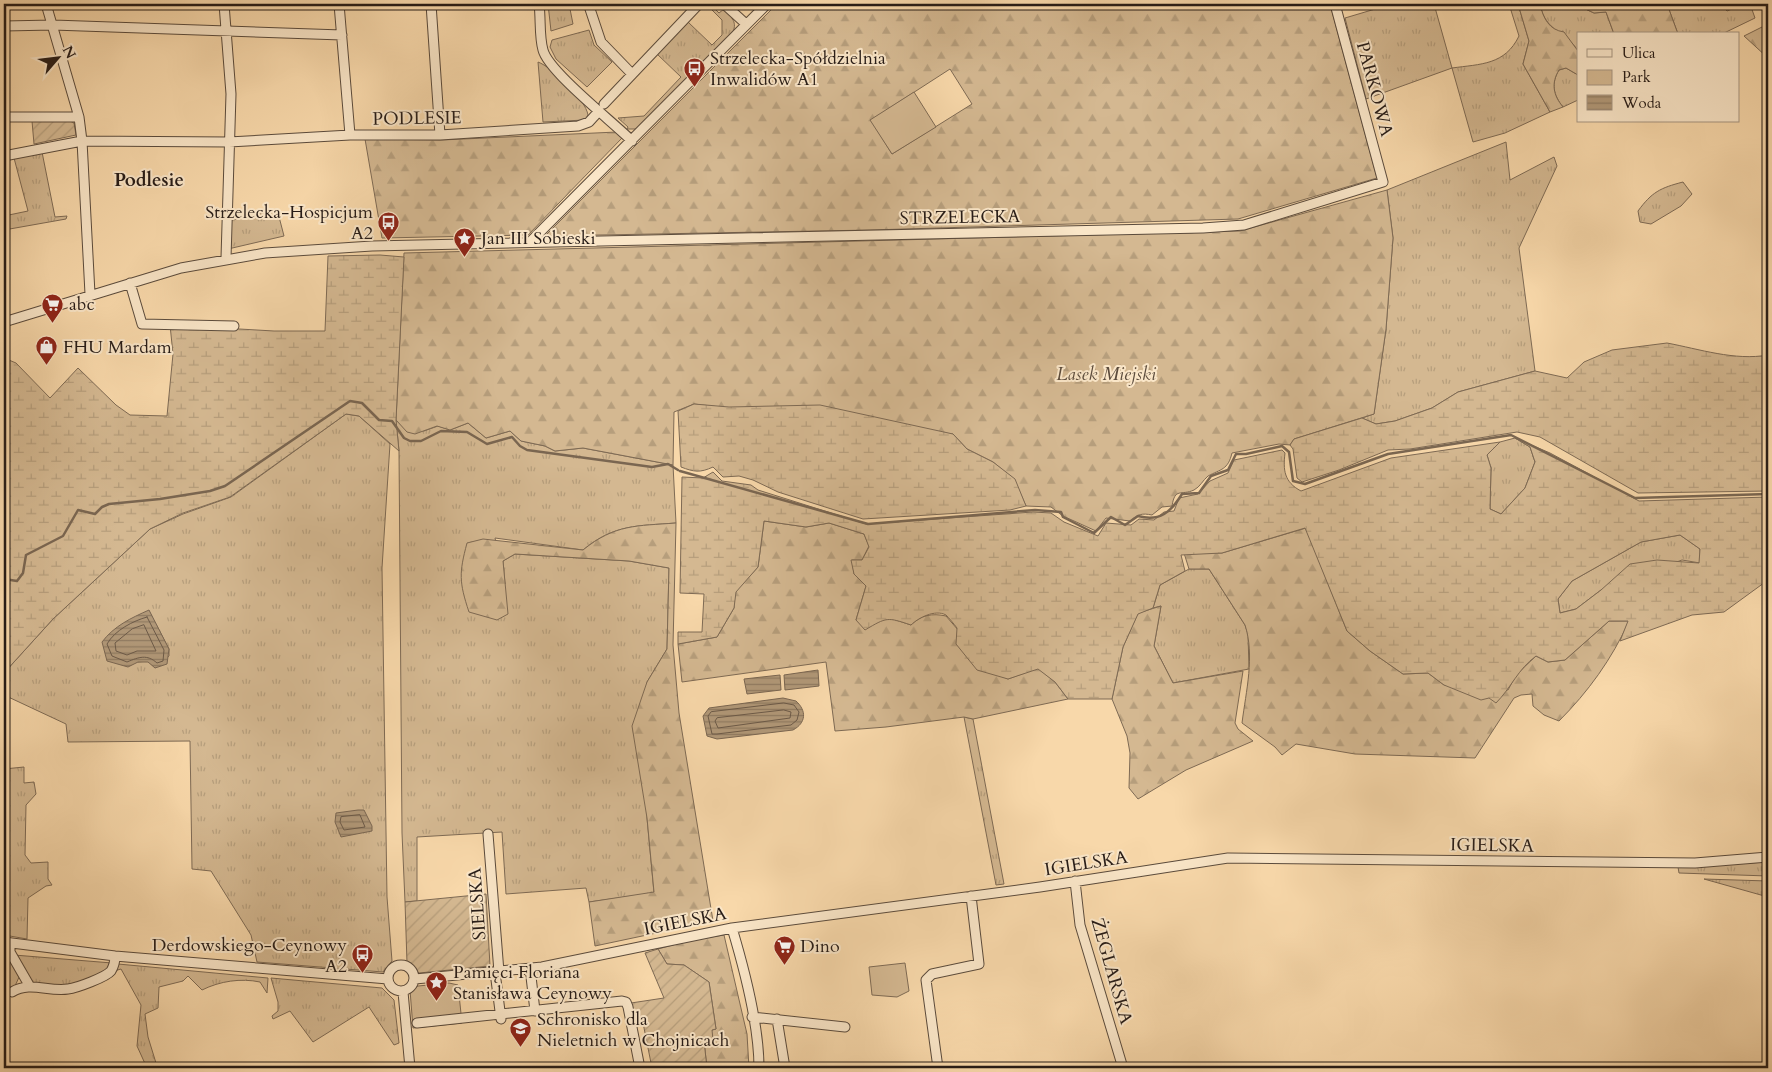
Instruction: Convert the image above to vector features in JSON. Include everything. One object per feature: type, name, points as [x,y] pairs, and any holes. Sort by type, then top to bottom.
[{"type":"street","points":[[46,4],[79,117],[82,141],[90,294]]},
{"type":"street","points":[[224,4],[231,94],[226,258]]},
{"type":"street","points":[[339,4],[350,136]]},
{"type":"street","points":[[431,4],[440,135]]},
{"type":"street","points":[[540,4],[543,49],[546,57],[602,108],[632,141]]},
{"type":"street","points":[[593,4],[590,9],[600,39],[632,74]]},
{"type":"street","name":"PODLESIE","points":[[4,156],[82,141],[229,142],[350,136],[440,135],[578,126],[590,122],[632,74],[699,4]]},
{"type":"street","points":[[724,4],[746,24]]},
{"type":"street","points":[[530,242],[767,4]]},
{"type":"street","name":"PARKOWA","points":[[1335,4],[1383,182]]},
{"type":"street","points":[[4,26],[53,25],[342,35]]},
{"type":"street","points":[[4,117],[79,117]]},
{"type":"street","name":"STRZELECKA","points":[[4,322],[130,283],[226,258],[265,252],[328,248],[530,242],[1102,232],[1244,225],[1383,182]]},
{"type":"street","points":[[130,283],[142,324],[234,326]]},
{"type":"street","name":"SIELSKA","points":[[488,834],[501,1017]]},
{"type":"street","name":"IGIELSKA","points":[[414,979],[530,968],[732,928],[971,896],[1228,858],[1695,863],[1768,857]]},
{"type":"street","name":"ŻEGLARSKA","points":[[1075,881],[1080,925],[1123,1068]]},
{"type":"street","points":[[938,1068],[926,980],[932,974],[980,964],[971,896]]},
{"type":"street","points":[[732,928],[757,1043],[758,1068]]},
{"type":"street","points":[[29,985],[7,943],[115,956],[388,979]]},
{"type":"street","points":[[12,992],[29,985],[45,989],[78,987],[110,972],[115,956]]},
{"type":"street","points":[[402,965],[410,968],[414,979],[412,986],[403,992],[394,990],[388,979],[393,968],[402,965]]},
{"type":"street","points":[[530,968],[535,1011]]},
{"type":"street","points":[[403,992],[410,1068]]},
{"type":"street","points":[[417,1023],[501,1017],[622,1001],[626,1002],[640,1068]]},
{"type":"street","points":[[752,1017],[845,1027]]},
{"type":"street","points":[[777,1019],[785,1068],[790,1068]]},
{"type":"green space","points":[[548,4],[569,4],[573,24],[551,31]]},
{"type":"green space","points":[[706,4],[710,4],[719,13],[724,9],[734,23],[732,34],[642,126],[636,129],[627,129],[628,127],[618,118],[644,116],[681,77],[657,54],[688,22],[712,45],[722,35],[722,20],[710,8],[702,8]]},
{"type":"green space","points":[[777,4],[1330,4],[1377,178],[1238,219],[871,230],[545,236]],"holes":[[[950,69],[972,104],[892,154],[871,120]]]},
{"type":"green space","points":[[1392,4],[1434,4],[1452,68],[1366,99],[1345,18]]},
{"type":"green space","points":[[1509,4],[1518,4],[1529,41],[1523,64],[1550,112],[1505,133],[1473,142],[1452,68],[1482,64],[1507,53],[1519,36]]},
{"type":"green space","points":[[1518,4],[1540,4],[1543,14],[1551,26],[1564,32],[1577,50],[1577,74],[1566,68],[1559,70],[1556,75],[1554,89],[1563,107],[1550,112],[1523,64],[1529,41]]},
{"type":"green space","points":[[1540,4],[1575,4],[1594,13],[1606,12],[1613,32],[1577,32],[1577,50],[1568,39],[1551,26]]},
{"type":"green space","points":[[1575,4],[1667,4],[1677,32],[1613,32],[1606,12],[1594,13]]},
{"type":"green space","points":[[1667,4],[1721,4],[1727,11],[1744,4],[1750,4],[1755,18],[1726,32],[1677,32]]},
{"type":"green space","points":[[1764,26],[1765,34],[1768,37],[1768,58],[1744,36]]},
{"type":"green space","points":[[589,30],[594,45],[612,62],[587,87],[556,59],[550,47],[552,40]]},
{"type":"green space","points":[[538,62],[551,70],[575,93],[586,109],[588,115],[585,120],[543,122]]},
{"type":"green space","points":[[1566,68],[1577,74],[1577,100],[1563,107],[1554,89],[1556,75],[1559,70]]},
{"type":"green space","points":[[914,92],[936,127],[892,154],[870,120]]},
{"type":"green space","points":[[32,121],[70,121],[74,123],[76,135],[34,144]]},
{"type":"green space","points":[[617,132],[622,138],[528,235],[382,238],[365,139],[441,140]]},
{"type":"green space","points":[[1506,142],[1510,180],[1554,157],[1557,166],[1519,248],[1535,371],[1458,392],[1432,408],[1395,421],[1376,424],[1362,418],[1374,414],[1386,329],[1393,238],[1387,190]]},
{"type":"green space","points":[[42,152],[55,217],[67,216],[66,219],[4,230],[4,216],[28,211],[14,158]]},
{"type":"green space","points":[[1683,182],[1692,194],[1681,206],[1651,224],[1640,222],[1638,211],[1652,195],[1668,186]]},
{"type":"green space","name":"Lasek Miejski","points":[[1387,190],[1393,238],[1386,329],[1374,414],[1294,439],[1290,445],[1279,444],[1232,453],[1226,466],[1208,476],[1194,490],[1177,494],[1172,506],[1162,507],[1152,515],[1140,515],[1130,521],[1106,518],[1096,531],[1063,516],[1051,507],[1026,506],[1014,479],[993,462],[967,449],[953,434],[694,404],[674,412],[673,465],[583,448],[555,451],[545,446],[521,441],[510,431],[486,438],[468,423],[450,430],[437,426],[415,434],[407,432],[396,420],[404,253],[1240,231]]},
{"type":"green space","points":[[277,209],[284,236],[228,249],[228,221]]},
{"type":"green space","points":[[380,255],[404,257],[396,420],[399,451],[359,416],[346,414],[230,497],[183,513],[150,529],[53,619],[4,673],[4,358],[16,363],[50,398],[78,368],[116,405],[130,415],[167,416],[173,354],[170,325],[274,331],[325,331],[328,256]]},
{"type":"green space","points":[[1667,343],[1730,355],[1768,355],[1768,491],[1638,493],[1540,437],[1517,432],[1410,449],[1388,450],[1339,470],[1302,482],[1297,478],[1293,449],[1290,445],[1294,439],[1362,418],[1376,424],[1395,421],[1432,408],[1458,392],[1535,371],[1567,378],[1584,362],[1612,350]]},
{"type":"green space","points":[[694,404],[729,407],[820,405],[953,434],[967,449],[993,462],[1015,479],[1026,506],[1010,510],[863,519],[778,492],[753,480],[739,476],[723,477],[713,467],[701,471],[690,470],[681,467],[678,411]]},
{"type":"green space","points":[[346,414],[359,416],[390,444],[382,568],[387,897],[392,961],[383,972],[257,962],[251,935],[211,871],[192,869],[190,741],[68,742],[66,724],[4,695],[4,673],[53,619],[150,529],[183,514],[231,497]],"holes":[[[149,611],[169,649],[169,656],[155,668],[148,661],[138,662]]]},
{"type":"green space","points":[[396,420],[403,427],[424,431],[438,426],[450,430],[468,423],[486,438],[510,431],[521,441],[545,446],[555,451],[583,448],[673,465],[676,523],[638,526],[616,531],[594,541],[583,550],[495,538],[505,584],[503,561],[515,554],[629,561],[669,568],[667,649],[647,682],[647,818],[654,893],[589,902],[586,888],[506,894],[502,832],[417,837],[417,901],[405,902],[402,833],[399,451]]},
{"type":"green space","points":[[1515,438],[1530,447],[1535,462],[1525,488],[1501,514],[1490,509],[1491,468],[1487,455],[1500,442]]},
{"type":"green space","points":[[1515,438],[1550,453],[1639,501],[1768,497],[1768,580],[1724,612],[1692,615],[1620,641],[1628,621],[1609,621],[1565,660],[1548,662],[1536,656],[1524,667],[1496,703],[1489,698],[1481,700],[1444,685],[1428,673],[1403,674],[1370,651],[1347,631],[1305,528],[1222,553],[1181,555],[1185,571],[1160,585],[1153,608],[1138,614],[1123,647],[1112,699],[1068,699],[1055,682],[1038,669],[1008,679],[977,670],[956,644],[957,628],[942,613],[927,615],[911,625],[887,620],[865,630],[856,620],[866,586],[854,574],[851,560],[862,560],[869,547],[864,534],[829,523],[806,527],[764,521],[758,567],[736,592],[734,608],[717,637],[678,644],[678,632],[702,632],[704,594],[680,593],[682,477],[703,478],[713,472],[722,481],[751,485],[758,490],[866,524],[1033,512],[1051,513],[1064,522],[1098,536],[1106,523],[1131,525],[1139,519],[1154,520],[1164,512],[1174,511],[1179,498],[1198,494],[1210,481],[1228,473],[1234,460],[1282,450],[1285,453],[1284,465],[1288,480],[1301,491],[1391,458],[1500,442],[1487,455],[1491,468],[1490,509],[1501,514],[1525,488],[1535,462],[1530,447]],"holes":[[[1680,535],[1700,549],[1699,563],[1657,560],[1630,564],[1576,609],[1560,613],[1558,599],[1572,581],[1641,542]]]},
{"type":"green space","points":[[764,521],[806,527],[829,523],[864,534],[869,546],[862,560],[852,560],[854,574],[866,586],[856,620],[893,619],[911,625],[927,616],[946,616],[996,674],[1008,679],[1038,668],[1055,682],[1068,699],[973,719],[964,717],[886,727],[835,731],[826,662],[682,682],[678,644],[717,637],[734,608],[735,592],[758,567]]},
{"type":"green space","points":[[676,523],[673,645],[679,713],[713,921],[595,946],[589,902],[654,892],[647,818],[632,726],[647,682],[667,649],[669,568],[629,561],[515,554],[503,561],[508,614],[497,620],[469,612],[463,593],[461,570],[467,543],[483,539],[583,550],[595,541],[616,531],[638,526]]},
{"type":"green space","points":[[1306,528],[1347,631],[1370,651],[1403,674],[1428,673],[1444,685],[1508,690],[1516,675],[1536,656],[1548,662],[1565,660],[1609,621],[1629,621],[1615,649],[1599,674],[1559,721],[1544,715],[1533,706],[1532,694],[1514,698],[1475,758],[1355,754],[1296,744],[1282,755],[1275,747],[1242,723],[1250,661],[1245,625],[1209,569],[1189,569],[1184,553],[1222,553]]},
{"type":"green space","points":[[1680,535],[1700,549],[1700,563],[1682,560],[1601,590],[1576,609],[1560,613],[1558,599],[1572,581],[1641,542]]},
{"type":"green space","points":[[1189,569],[1209,569],[1245,625],[1248,634],[1249,669],[1173,683],[1154,646],[1161,606],[1153,608],[1160,585]]},
{"type":"green space","points":[[1161,606],[1154,646],[1173,683],[1243,671],[1235,723],[1238,729],[1253,741],[1186,770],[1138,799],[1129,788],[1130,753],[1127,736],[1112,699],[1123,647],[1138,613]]},
{"type":"green space","points":[[964,717],[973,719],[1004,884],[996,885]]},
{"type":"green space","points":[[24,767],[24,783],[34,782],[36,794],[26,805],[25,855],[31,863],[48,862],[48,879],[52,885],[46,886],[28,898],[27,939],[4,935],[4,769]]},
{"type":"green space","points":[[1767,862],[1768,876],[1679,873],[1678,867]]},
{"type":"green space","points":[[1704,879],[1768,881],[1768,897]]},
{"type":"green space","points":[[486,894],[490,966],[419,973],[407,963],[405,902]]},
{"type":"green space","points":[[724,935],[747,1034],[749,1068],[707,1068],[704,1041],[712,1030],[716,1029],[709,982],[684,965],[667,964],[658,949],[691,940]]},
{"type":"green space","points":[[658,949],[667,964],[684,965],[709,982],[716,1029],[712,1030],[713,1040],[704,1041],[707,1068],[652,1068],[642,1018],[632,1010],[631,1003],[664,998],[645,953]]},
{"type":"green space","points":[[4,953],[7,953],[20,975],[15,986],[17,990],[4,1000]]},
{"type":"green space","points":[[14,955],[112,963],[99,975],[89,980],[52,986],[34,983],[22,970]]},
{"type":"green space","points":[[905,963],[909,991],[897,997],[872,995],[869,967]]},
{"type":"green space","points":[[118,964],[268,978],[267,993],[260,982],[245,980],[223,982],[202,990],[188,976],[183,981],[159,987],[158,1008],[145,1014],[148,1037],[156,1063],[155,1068],[147,1068],[137,1046],[141,1005],[121,969],[114,971]]},
{"type":"green space","points":[[271,978],[382,988],[394,1000],[399,1043],[394,1045],[369,1007],[313,1042],[290,1011],[273,1019],[272,1016],[278,1011],[278,1002]]},
{"type":"green space","points":[[449,983],[458,985],[462,1023],[413,1028],[410,990],[418,986]]},
{"type":"water","points":[[149,610],[169,649],[167,664],[155,668],[148,662],[138,662],[128,667],[107,661],[102,642],[117,627]]},
{"type":"water","points":[[818,670],[819,686],[785,690],[784,675]]},
{"type":"water","points":[[780,675],[781,690],[747,694],[744,679]]},
{"type":"water","points":[[783,698],[796,701],[802,709],[803,720],[793,730],[717,739],[707,736],[703,716],[709,708]]},
{"type":"water","points":[[364,810],[372,826],[372,831],[341,837],[335,822],[336,813]]},
{"type":"waterway","points":[[4,579],[17,581],[23,573],[26,555],[63,536],[78,510],[95,514],[102,507],[109,504],[160,499],[210,491],[225,486],[350,401],[362,403],[379,420],[392,421],[404,438],[410,441],[421,441],[441,431],[467,432],[487,444],[512,437],[520,446],[527,450],[652,467],[668,464],[678,470]]},
{"type":"waterway","points":[[680,471],[868,524],[1035,510],[1061,512],[1063,517],[1094,533],[1111,517],[1125,525],[1138,516],[1153,518],[1164,514],[1174,506],[1182,494],[1199,493],[1211,476],[1228,470],[1236,454],[1246,454],[1282,446],[1289,452],[1293,481],[1305,484],[1388,454],[1511,435],[1635,498],[1768,494]]},
{"type":"place","name":"Strzelecka-Spółdzielnia Inwalidów A1","points":[[694,87]]},
{"type":"place","name":"Strzelecka-Hospicjum A2","points":[[389,241]]},
{"type":"place","name":"Jan III Sobieski","points":[[465,257]]},
{"type":"place","name":"abc","points":[[53,323]]},
{"type":"place","name":"FHU Mardam","points":[[47,366]]},
{"type":"place","name":"Dino","points":[[784,965]]},
{"type":"place","name":"Derdowskiego-Ceynowy A2","points":[[363,974]]},
{"type":"place","name":"Pamięci Floriana Stanisława Ceynowy","points":[[437,1001]]},
{"type":"place","name":"Schronisko dla Nieletnich w Chojnicach","points":[[521,1048]]},
{"type":"district","name":"Podlesie","points":[[149,179]]}]
